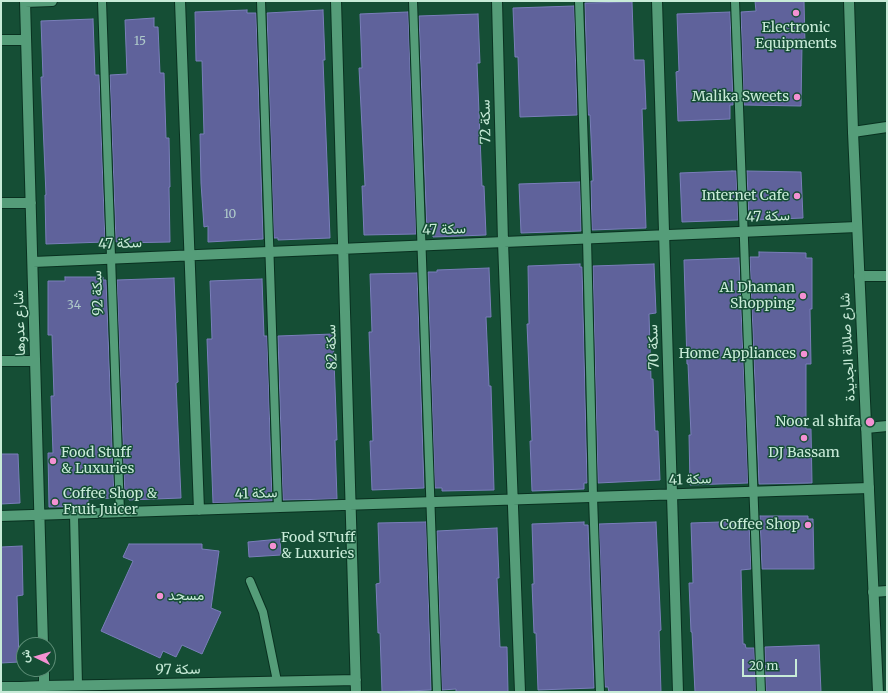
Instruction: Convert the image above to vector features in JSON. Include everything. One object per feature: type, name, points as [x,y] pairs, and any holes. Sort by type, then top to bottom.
[{"type":"street","points":[[25,1],[52,1]]},
{"type":"street","name":"شارع عدوها","points":[[25,1],[43,637]]},
{"type":"street","points":[[180,1],[199,510]]},
{"type":"street","name":"سكة 82","points":[[336,1],[356,692]]},
{"type":"street","name":"سكة 72","points":[[497,1],[503,242]]},
{"type":"street","name":"سكة 70","points":[[657,1],[678,692]]},
{"type":"street","name":"شارع صلالة الجديدة","points":[[849,1],[859,276],[878,692]]},
{"type":"street","points":[[1,40],[26,40]]},
{"type":"street","points":[[853,132],[887,127]]},
{"type":"street","points":[[1,203],[31,203]]},
{"type":"street","name":"سكة 47","points":[[32,262],[857,227]]},
{"type":"street","points":[[503,242],[520,692]]},
{"type":"street","points":[[859,276],[887,276]]},
{"type":"street","points":[[1,361],[35,360]]},
{"type":"street","points":[[866,428],[887,426]]},
{"type":"street","name":"سكة 41","points":[[1,516],[869,488]]},
{"type":"street","points":[[873,592],[887,591]]},
{"type":"street","points":[[44,677],[44,689]]},
{"type":"street","name":"سكة 97","points":[[1,687],[44,689],[78,685],[356,680]]},
{"type":"lane","name":"سكة 92","points":[[102,1],[120,513]]},
{"type":"lane","points":[[261,1],[278,508]]},
{"type":"lane","points":[[413,1],[437,692]]},
{"type":"lane","points":[[579,1],[600,692]]},
{"type":"lane","points":[[735,1],[760,692]]},
{"type":"lane","points":[[74,514],[78,685]]},
{"type":"lane","points":[[250,581],[263,612],[277,682]]},
{"type":"building","points":[[755,1],[804,1],[805,44],[802,44],[801,106],[744,105],[741,12],[756,11]]},
{"type":"building","points":[[632,2],[634,60],[644,60],[646,109],[642,109],[646,228],[592,230],[591,181],[593,181],[590,115],[588,115],[585,3]]},
{"type":"building","points":[[574,6],[577,115],[520,117],[518,57],[515,57],[513,8]]},
{"type":"building","points":[[247,10],[247,13],[256,13],[263,239],[208,242],[208,226],[204,227],[201,183],[200,134],[204,134],[202,61],[196,61],[195,12]]},
{"type":"building","points":[[323,10],[325,60],[323,60],[330,238],[278,240],[278,238],[274,238],[267,13]]},
{"type":"building","points":[[408,12],[416,234],[364,235],[362,186],[365,186],[359,68],[362,68],[360,14]]},
{"type":"building","points":[[730,12],[733,105],[730,105],[730,119],[678,121],[676,72],[679,71],[677,14]]},
{"type":"building","points":[[478,14],[480,63],[477,63],[482,186],[484,186],[486,235],[433,237],[433,233],[427,233],[419,16]]},
{"type":"building","points":[[154,18],[154,27],[158,27],[160,73],[164,73],[166,138],[169,138],[170,242],[118,243],[116,242],[110,75],[127,74],[125,20]]},
{"type":"building","points":[[93,19],[95,75],[99,75],[105,242],[46,244],[46,195],[41,77],[43,77],[41,21]]},
{"type":"building","points":[[736,171],[738,220],[682,222],[680,173]]},
{"type":"building","points":[[747,171],[801,172],[803,218],[749,220]]},
{"type":"building","points":[[580,182],[581,231],[521,233],[519,184]]},
{"type":"building","points":[[759,252],[806,253],[806,258],[812,258],[812,309],[810,309],[811,364],[806,364],[806,429],[811,429],[812,483],[759,484],[750,257],[759,257]]},
{"type":"building","points":[[739,258],[748,483],[690,485],[689,435],[691,435],[684,260]]},
{"type":"building","points":[[580,264],[580,267],[582,267],[587,483],[584,483],[584,489],[532,491],[530,441],[532,441],[527,324],[529,324],[528,266]]},
{"type":"building","points":[[654,264],[656,313],[649,314],[651,379],[653,379],[655,431],[658,431],[660,480],[598,483],[593,266]]},
{"type":"building","points":[[489,268],[491,317],[486,317],[489,386],[491,386],[494,490],[442,491],[442,488],[435,488],[428,272],[437,272],[437,270]]},
{"type":"building","points":[[417,273],[424,488],[372,490],[370,441],[373,441],[369,332],[372,332],[370,274]]},
{"type":"building","points":[[65,277],[103,277],[103,280],[106,280],[114,498],[88,499],[88,506],[49,507],[48,453],[53,453],[51,396],[54,396],[52,335],[48,335],[48,281],[65,281]]},
{"type":"building","points":[[174,278],[178,382],[176,383],[181,498],[129,500],[129,497],[125,497],[117,280]]},
{"type":"building","points":[[262,279],[264,336],[267,336],[272,501],[213,503],[207,339],[212,339],[210,281]]},
{"type":"building","points":[[333,334],[337,440],[335,440],[337,499],[283,500],[278,336]]},
{"type":"building","points":[[1,454],[18,454],[20,503],[1,504]]},
{"type":"building","points":[[760,516],[808,516],[808,519],[813,519],[814,569],[762,569]]},
{"type":"building","points":[[749,521],[751,569],[741,570],[743,644],[745,644],[746,648],[754,648],[756,692],[695,692],[689,583],[693,583],[691,523]]},
{"type":"building","points":[[426,522],[431,690],[382,692],[380,633],[378,633],[376,584],[380,583],[378,523]]},
{"type":"building","points":[[584,522],[584,525],[588,525],[594,688],[538,690],[536,633],[534,633],[532,584],[534,584],[532,524]]},
{"type":"building","points":[[656,522],[661,630],[659,631],[661,692],[609,692],[608,687],[605,687],[599,524]]},
{"type":"building","points":[[497,528],[499,578],[497,578],[500,647],[507,647],[508,692],[456,692],[456,689],[442,690],[437,531]]},
{"type":"building","points":[[280,539],[281,555],[249,557],[248,542]]},
{"type":"building","name":"مسجد","points":[[129,544],[202,544],[202,549],[219,551],[211,608],[221,612],[202,654],[182,645],[176,657],[163,651],[160,658],[101,631],[133,561],[123,557]]},
{"type":"building","points":[[22,546],[23,595],[17,596],[18,637],[16,637],[16,662],[1,663],[1,547]]},
{"type":"building","points":[[819,645],[821,692],[766,692],[765,647]]},
{"type":"place","name":"Electronic Equipments","points":[[796,13]]},
{"type":"place","name":"Malika Sweets","points":[[797,97]]},
{"type":"place","name":"Internet Cafe","points":[[797,196]]},
{"type":"place","name":"Al Dhaman Shopping","points":[[803,296]]},
{"type":"place","name":"Home Appliances","points":[[804,354]]},
{"type":"place","name":"Noor al shifa","points":[[870,422]]},
{"type":"place","name":"DJ Bassam","points":[[804,438]]},
{"type":"place","name":"Food Stuff & Luxuries","points":[[53,461]]},
{"type":"place","name":"Coffee Shop & Fruit Juicer","points":[[55,502]]},
{"type":"place","name":"Coffee Shop","points":[[808,525]]},
{"type":"place","name":"Food STuff & Luxuries","points":[[273,546]]},
{"type":"place","name":"مسجد","points":[[160,596]]}]
